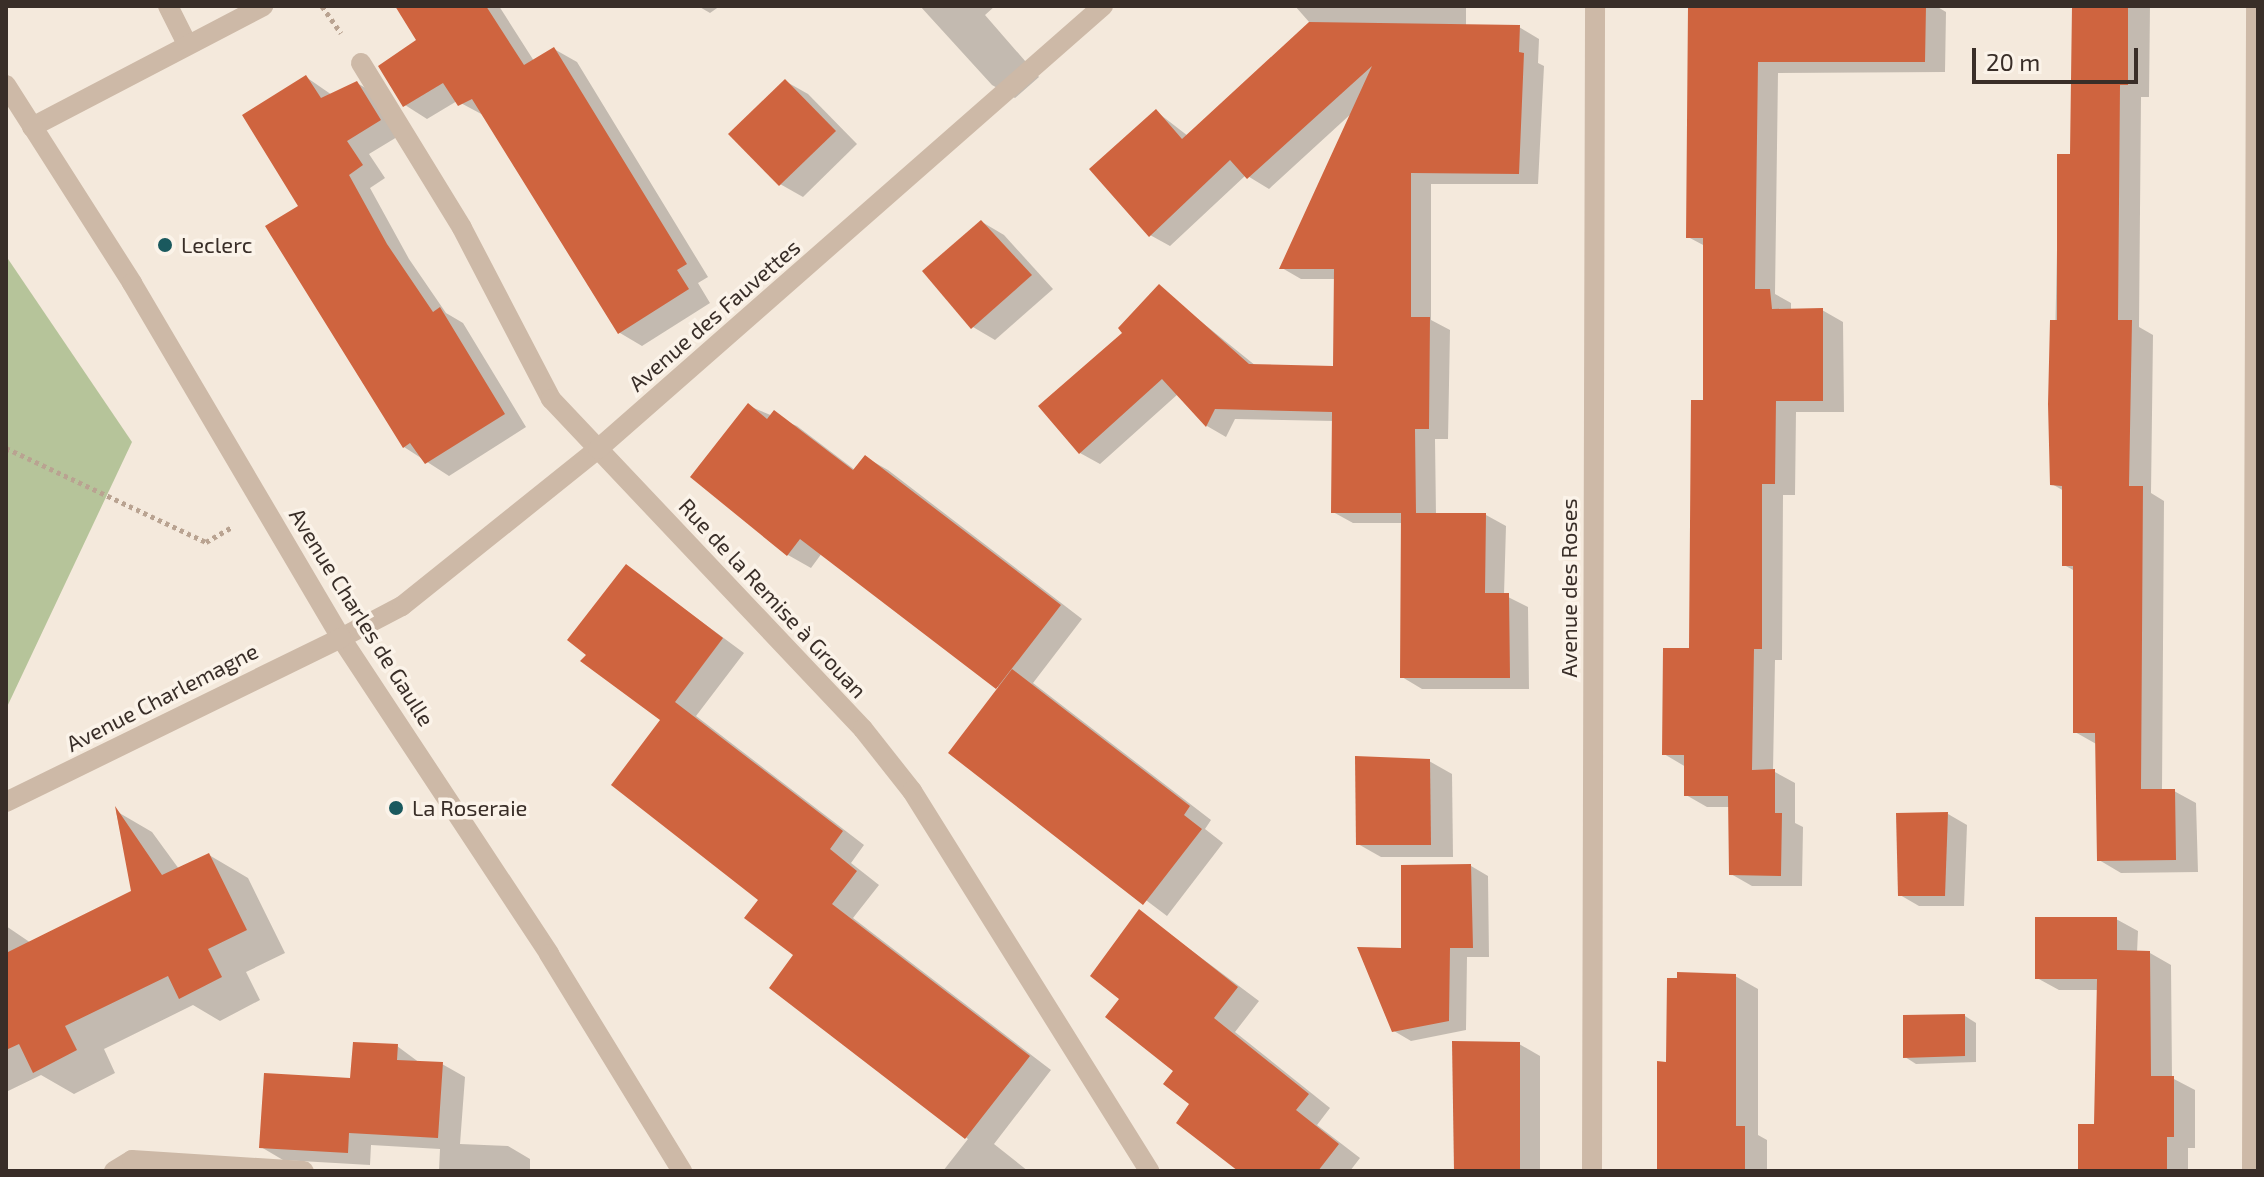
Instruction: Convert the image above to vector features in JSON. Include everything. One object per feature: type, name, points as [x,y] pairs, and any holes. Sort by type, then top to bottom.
[{"type":"street","points":[[168,6],[186,42]]},
{"type":"street","points":[[32,127],[186,42],[263,6]]},
{"type":"street","name":"Avenue des Fauvettes","points":[[341,638],[402,606],[598,449],[1103,6]]},
{"type":"street","name":"Avenue des Roses","points":[[1592,1171],[1595,6]]},
{"type":"street","points":[[2252,1171],[2256,6]]},
{"type":"street","name":"Rue de la Remise à Grouan","points":[[361,63],[462,228],[551,399],[863,729],[912,791],[1149,1171]]},
{"type":"street","name":"Avenue Charles de Gaulle","points":[[6,85],[341,638],[549,954],[682,1171]]},
{"type":"street","name":"Avenue Charlemagne","points":[[6,802],[341,638]]},
{"type":"street","points":[[114,1171],[132,1160],[304,1171]]},
{"type":"path","points":[[6,448],[206,542],[265,508]]},
{"type":"green space","points":[[6,256],[132,442],[6,709]]},
{"type":"building","points":[[395,6],[486,6],[524,65],[554,47],[687,264],[677,270],[689,289],[618,334],[472,99],[458,106],[443,83],[403,107],[378,66],[416,40]]},
{"type":"building","points":[[1688,6],[1926,6],[1925,62],[1758,62],[1755,289],[1770,289],[1772,309],[1823,308],[1823,401],[1776,401],[1775,484],[1762,484],[1762,649],[1754,649],[1752,770],[1775,769],[1775,813],[1782,813],[1781,876],[1729,875],[1728,796],[1684,796],[1684,755],[1662,755],[1663,648],[1689,648],[1691,400],[1703,400],[1703,238],[1686,238]]},
{"type":"building","points":[[2072,6],[2128,6],[2128,85],[2120,85],[2118,320],[2132,320],[2129,486],[2143,486],[2141,789],[2175,789],[2176,860],[2097,861],[2095,733],[2073,733],[2073,566],[2062,566],[2062,486],[2050,485],[2048,404],[2050,320],[2057,320],[2057,154],[2070,154]]},
{"type":"building","points":[[1309,22],[1520,25],[1519,52],[1524,53],[1519,174],[1411,173],[1411,317],[1430,317],[1429,429],[1415,429],[1416,513],[1486,513],[1485,593],[1509,593],[1510,678],[1400,678],[1401,513],[1331,513],[1332,412],[1215,409],[1206,427],[1162,379],[1079,454],[1038,406],[1122,333],[1118,328],[1159,284],[1249,364],[1333,366],[1334,269],[1279,269],[1372,66],[1247,179],[1230,160],[1149,237],[1089,169],[1156,109],[1182,139]]},
{"type":"building","points":[[306,75],[321,98],[357,81],[381,120],[347,141],[363,165],[349,175],[387,244],[433,312],[440,307],[505,414],[425,464],[410,443],[403,448],[265,226],[298,206],[242,115]]},
{"type":"building","points":[[785,79],[836,131],[779,186],[728,134]]},
{"type":"building","points":[[981,220],[1032,275],[971,329],[922,271]]},
{"type":"building","points":[[748,403],[767,419],[774,410],[853,470],[865,455],[1061,605],[996,689],[800,539],[787,556],[690,477]]},
{"type":"building","points":[[626,564],[723,638],[675,702],[843,831],[830,849],[857,871],[832,904],[1030,1056],[965,1139],[769,988],[793,955],[744,918],[758,900],[611,785],[660,720],[580,661],[586,655],[567,640]]},
{"type":"building","points":[[1012,669],[1190,806],[1184,815],[1202,829],[1143,905],[948,753]]},
{"type":"building","points":[[1355,756],[1430,759],[1431,845],[1356,845]]},
{"type":"building","points":[[115,806],[162,875],[209,853],[247,930],[208,949],[222,977],[179,999],[168,976],[65,1026],[77,1050],[33,1073],[19,1044],[6,1050],[6,953],[131,891]]},
{"type":"building","points":[[1948,812],[1945,896],[1898,896],[1896,813]]},
{"type":"building","points":[[1471,864],[1473,948],[1450,948],[1449,1021],[1392,1032],[1357,947],[1401,948],[1401,865]]},
{"type":"building","points":[[1139,909],[1238,987],[1214,1018],[1309,1094],[1296,1110],[1339,1144],[1318,1171],[1238,1171],[1176,1123],[1189,1104],[1163,1084],[1173,1071],[1105,1017],[1119,999],[1090,976]]},
{"type":"building","points":[[2035,917],[2117,917],[2117,950],[2150,951],[2151,1076],[2174,1076],[2174,1137],[2167,1137],[2167,1171],[2078,1171],[2078,1124],[2094,1124],[2097,979],[2035,979]]},
{"type":"building","points":[[1677,972],[1736,974],[1736,1126],[1745,1126],[1745,1171],[1657,1170],[1657,1061],[1666,1062],[1667,978],[1677,978]]},
{"type":"building","points":[[1965,1014],[1965,1056],[1903,1058],[1903,1015]]},
{"type":"building","points":[[1452,1041],[1520,1042],[1520,1171],[1454,1171]]},
{"type":"building","points":[[353,1042],[398,1044],[397,1060],[443,1062],[438,1138],[349,1133],[348,1153],[259,1148],[264,1073],[350,1078]]},
{"type":"place","name":"Leclerc","points":[[165,245]]},
{"type":"place","name":"La Roseraie","points":[[396,808]]}]
